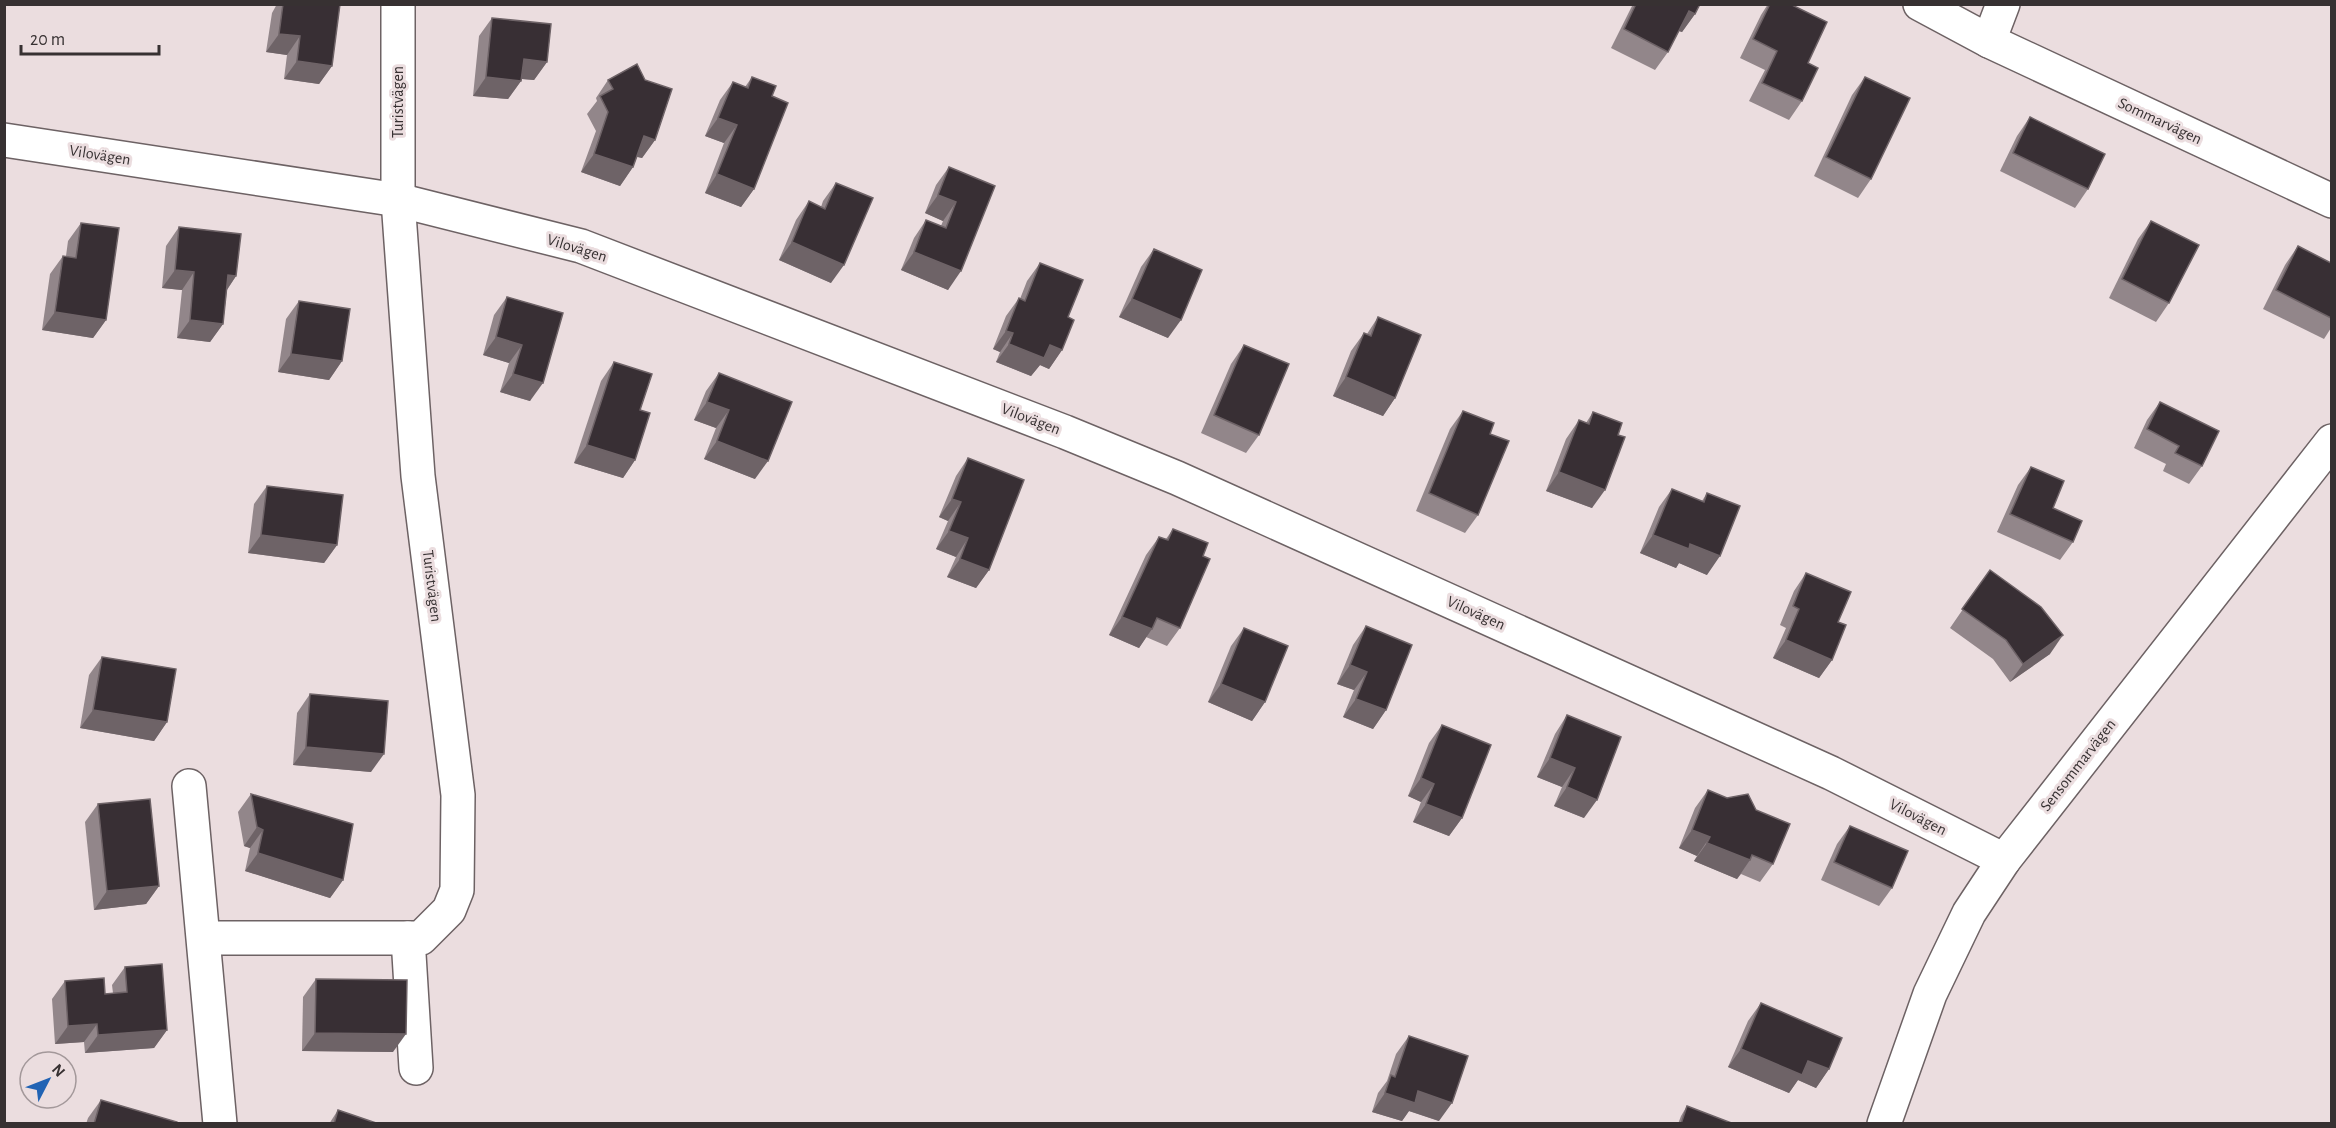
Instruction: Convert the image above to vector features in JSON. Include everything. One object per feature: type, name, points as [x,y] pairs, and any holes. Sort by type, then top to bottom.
[{"type":"street","name":"Turistvägen","points":[[204,938],[421,938],[449,910],[457,890],[458,795],[418,476],[398,200],[398,4]]},
{"type":"street","name":"Sommarvägen","points":[[1920,4],[1989,41],[2331,201]]},
{"type":"street","points":[[1989,41],[2003,4]]},
{"type":"street","name":"Vilovägen","points":[[4,140],[398,200],[580,246],[1167,473],[1831,773],[2004,860]]},
{"type":"street","name":"Sensommarvägen","points":[[1884,1124],[1930,994],[1970,914],[2004,860],[2331,441]]},
{"type":"street","points":[[189,786],[220,1124]]},
{"type":"street","points":[[408,938],[416,1068]]},
{"type":"building","points":[[283,4],[340,4],[332,66],[297,61],[300,36],[279,34]]},
{"type":"building","points":[[1636,4],[1700,4],[1695,14],[1689,11],[1668,52],[1624,29]]},
{"type":"building","points":[[1770,4],[1790,4],[1827,22],[1808,63],[1818,68],[1802,101],[1762,83],[1777,51],[1753,39]]},
{"type":"building","points":[[492,18],[551,24],[547,62],[524,59],[521,81],[486,77]]},
{"type":"building","points":[[637,64],[645,80],[672,89],[655,140],[644,136],[633,167],[594,154],[608,112],[600,96],[613,89],[608,80]]},
{"type":"building","points":[[752,77],[776,86],[772,96],[788,103],[754,189],[717,174],[737,125],[718,118],[733,82],[748,88]]},
{"type":"building","points":[[1865,77],[1910,98],[1871,179],[1826,157]]},
{"type":"building","points":[[2030,117],[2105,154],[2088,189],[2013,153]]},
{"type":"building","points":[[949,167],[995,186],[961,271],[914,252],[926,220],[946,228],[956,202],[938,195]]},
{"type":"building","points":[[836,183],[873,198],[844,265],[792,242],[809,201],[825,209]]},
{"type":"building","points":[[2151,221],[2199,245],[2169,303],[2122,279]]},
{"type":"building","points":[[81,223],[119,228],[106,320],[55,312],[63,256],[76,258]]},
{"type":"building","points":[[179,227],[241,234],[236,276],[228,275],[223,324],[190,320],[194,272],[175,270]]},
{"type":"building","points":[[2298,246],[2331,263],[2331,318],[2276,290]]},
{"type":"building","points":[[1154,249],[1202,270],[1181,320],[1132,299]]},
{"type":"building","points":[[1040,263],[1083,280],[1068,317],[1074,320],[1062,350],[1050,345],[1044,358],[1009,344],[1013,333],[1006,331],[1019,298],[1025,301]]},
{"type":"building","points":[[507,297],[563,313],[543,383],[513,374],[522,345],[496,337]]},
{"type":"building","points":[[299,301],[350,309],[342,361],[291,354]]},
{"type":"building","points":[[1378,317],[1421,335],[1395,398],[1346,377],[1364,333],[1371,336]]},
{"type":"building","points":[[1244,345],[1289,364],[1259,435],[1214,415]]},
{"type":"building","points":[[614,362],[652,374],[640,410],[650,413],[635,460],[587,445]]},
{"type":"building","points":[[719,373],[792,402],[768,461],[717,441],[729,410],[707,402]]},
{"type":"building","points":[[2160,402],[2219,431],[2202,466],[2175,453],[2179,446],[2147,429]]},
{"type":"building","points":[[1463,411],[1494,423],[1490,434],[1509,441],[1478,515],[1429,493]]},
{"type":"building","points":[[1593,412],[1622,423],[1618,435],[1625,437],[1605,490],[1559,472],[1579,420],[1589,424]]},
{"type":"building","points":[[968,458],[1024,480],[989,570],[960,559],[968,538],[949,531],[961,502],[952,499]]},
{"type":"building","points":[[2031,467],[2064,481],[2053,508],[2082,521],[2073,542],[2010,514]]},
{"type":"building","points":[[267,486],[343,495],[337,545],[261,535]]},
{"type":"building","points":[[1672,489],[1704,502],[1707,493],[1740,506],[1720,556],[1690,544],[1689,549],[1653,535]]},
{"type":"building","points":[[1173,529],[1208,543],[1203,556],[1210,559],[1180,628],[1157,618],[1152,629],[1122,617],[1159,537],[1168,540]]},
{"type":"building","points":[[1990,570],[2041,607],[2063,635],[2023,664],[2006,640],[1962,609]]},
{"type":"building","points":[[1806,573],[1851,592],[1838,622],[1846,625],[1832,660],[1786,640],[1799,609],[1793,606]]},
{"type":"building","points":[[1366,626],[1412,645],[1386,710],[1356,699],[1367,672],[1350,665]]},
{"type":"building","points":[[1244,628],[1288,646],[1265,702],[1221,684]]},
{"type":"building","points":[[102,657],[176,669],[167,722],[93,710]]},
{"type":"building","points":[[310,694],[388,701],[384,754],[306,747]]},
{"type":"building","points":[[1567,715],[1621,737],[1597,800],[1567,787],[1575,768],[1550,758]]},
{"type":"building","points":[[1442,725],[1491,745],[1462,818],[1426,804],[1434,784],[1421,778]]},
{"type":"building","points":[[1708,790],[1727,798],[1748,794],[1756,810],[1790,824],[1773,864],[1752,855],[1750,860],[1707,843],[1710,837],[1692,830]]},
{"type":"building","points":[[251,794],[353,824],[343,880],[258,853],[263,830],[257,827]]},
{"type":"building","points":[[150,799],[159,886],[107,891],[98,804]]},
{"type":"building","points":[[1850,826],[1908,851],[1892,888],[1834,862]]},
{"type":"building","points":[[162,964],[167,1030],[98,1035],[97,1024],[68,1026],[65,981],[104,978],[105,994],[127,992],[125,967]]},
{"type":"building","points":[[316,979],[407,980],[406,1034],[315,1033]]},
{"type":"building","points":[[1761,1003],[1842,1038],[1829,1069],[1808,1061],[1802,1075],[1741,1049]]},
{"type":"building","points":[[1409,1036],[1468,1056],[1452,1103],[1418,1091],[1415,1103],[1385,1093],[1391,1075],[1395,1077]]},
{"type":"building","points":[[101,1100],[177,1122],[177,1124],[94,1124]]},
{"type":"building","points":[[1687,1106],[1734,1124],[1681,1124]]},
{"type":"building","points":[[338,1110],[379,1124],[334,1124]]}]
